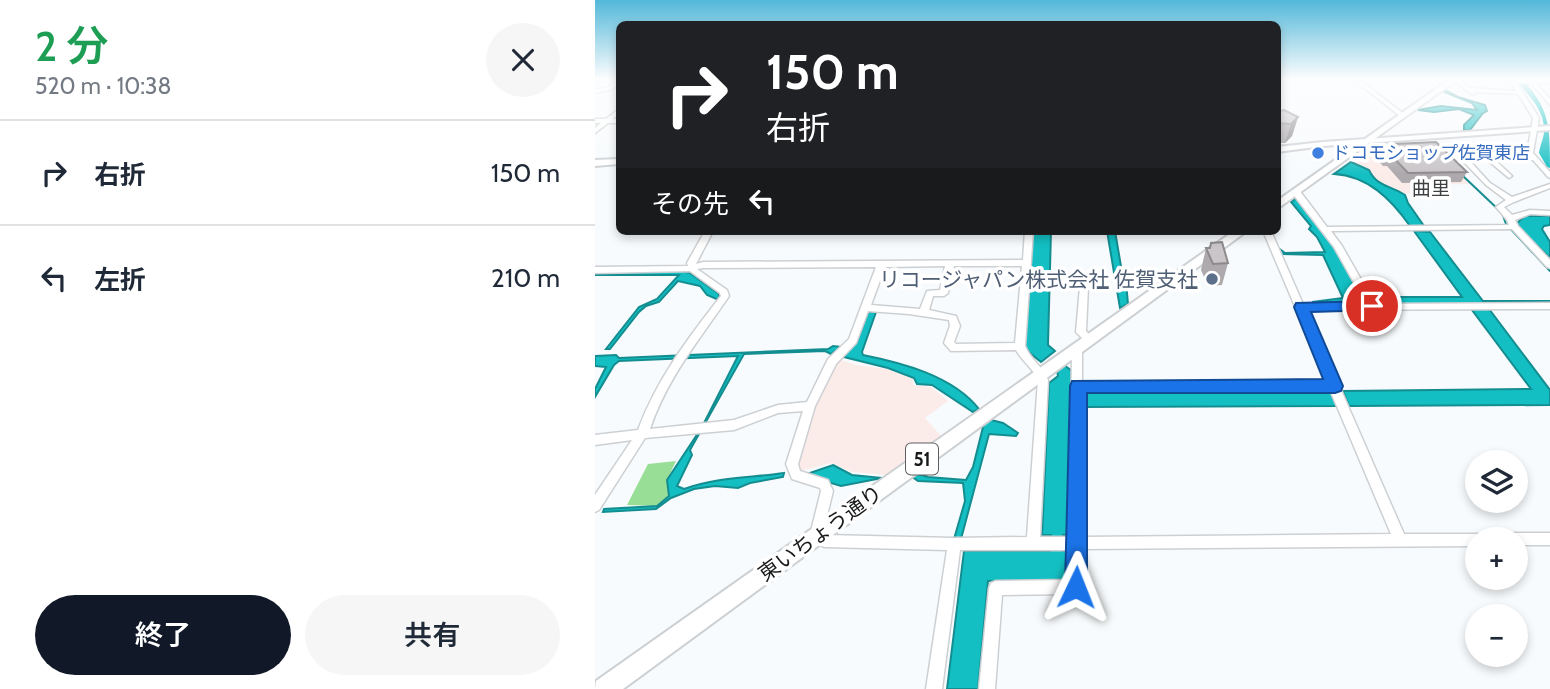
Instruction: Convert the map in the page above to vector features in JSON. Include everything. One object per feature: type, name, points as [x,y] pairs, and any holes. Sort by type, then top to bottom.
[{"type":"main road","points":[[1281,202],[1408,111]]},
{"type":"main road","name":"東いちょう通り","points":[[604,689],[1235,235]]},
{"type":"street","points":[[1397,111],[1402,115]]},
{"type":"street","points":[[1532,111],[1537,129],[1529,147],[1533,158],[1550,176]]},
{"type":"street","points":[[595,121],[613,121]]},
{"type":"street","points":[[595,131],[613,121]]},
{"type":"street","points":[[1390,124],[1388,131],[1391,134],[1410,138]]},
{"type":"street","points":[[1281,149],[1323,144],[1550,128]]},
{"type":"street","points":[[1323,144],[1342,148],[1336,164]]},
{"type":"street","points":[[1511,200],[1488,184],[1462,157],[1533,158]]},
{"type":"street","points":[[1487,157],[1509,176]]},
{"type":"street","points":[[595,163],[616,162]]},
{"type":"street","points":[[1550,186],[1511,200],[1500,207],[1511,225],[1550,265]]},
{"type":"street","points":[[1296,192],[1325,229],[1372,306]]},
{"type":"street","points":[[1511,225],[1519,213],[1550,213]]},
{"type":"street","points":[[1325,229],[1511,225]]},
{"type":"street","points":[[595,506],[638,434],[679,356],[725,296],[724,292],[700,277],[693,268],[694,256],[707,235]]},
{"type":"street","points":[[1029,235],[1020,346],[1021,354],[1041,374],[1040,542]]},
{"type":"street","points":[[1269,235],[1400,540]]},
{"type":"street","points":[[595,270],[693,268],[703,264],[1026,263]]},
{"type":"street","points":[[923,314],[930,293],[944,293],[950,264]]},
{"type":"street","points":[[881,265],[853,341],[832,362],[810,406],[792,464],[796,475],[824,484],[827,491],[816,535],[824,541],[954,544],[1465,540]]},
{"type":"street","points":[[987,689],[996,588],[1076,587],[1072,542],[1084,287]]},
{"type":"street","points":[[1302,307],[1550,306]]},
{"type":"street","points":[[866,308],[908,309],[955,320],[949,343],[954,348],[1020,346]]},
{"type":"street","points":[[1079,386],[1338,393]]},
{"type":"street","points":[[595,440],[734,425],[778,409],[810,406]]},
{"type":"street","points":[[1528,540],[1550,539]]},
{"type":"street","points":[[934,689],[954,544]]},
{"type":"shaded area","points":[[1427,146],[1446,158],[1471,184],[1428,185],[1435,193],[1391,194],[1365,176],[1365,171],[1348,163],[1369,148]]},
{"type":"shaded area","points":[[838,359],[856,365],[887,369],[913,379],[913,385],[931,387],[948,401],[925,418],[943,438],[887,475],[852,472],[832,463],[800,471],[797,461],[813,402]]},
{"type":"green space","points":[[676,461],[667,480],[670,496],[657,506],[627,505],[648,464]]},
{"type":"water","points":[[1464,111],[1487,111],[1470,130],[1464,130],[1464,125],[1474,115]]},
{"type":"water","points":[[1351,162],[1369,170],[1380,183],[1405,195],[1424,226],[1410,226],[1387,198],[1368,184],[1334,174]]},
{"type":"water","points":[[1298,199],[1334,246],[1365,303],[1312,302],[1343,298],[1323,255],[1281,254],[1277,247],[1285,253],[1325,252],[1309,229],[1311,226],[1291,202]]},
{"type":"water","points":[[1525,216],[1550,216],[1550,225],[1542,229],[1550,242],[1550,258],[1520,229],[1517,223]]},
{"type":"water","points":[[1414,231],[1430,232],[1483,301],[1550,301],[1550,304],[1478,305],[1489,309],[1550,390],[1550,405],[1349,406],[1343,391],[1531,389],[1472,310],[1479,309],[1475,304],[1375,304],[1372,297],[1462,297]]},
{"type":"water","points":[[1033,235],[1051,235],[1048,345],[1055,351],[1041,362],[1025,349]]},
{"type":"water","points":[[1108,235],[1116,235],[1126,282],[1128,304],[1120,308]]},
{"type":"water","points":[[676,270],[690,273],[719,294],[719,300],[707,295],[700,286],[678,281],[659,302],[646,306],[639,312],[610,349],[606,349],[639,307],[657,299],[679,275],[595,275],[595,272]]},
{"type":"water","points":[[868,312],[876,312],[863,355],[926,373],[956,388],[979,409],[973,412],[932,385],[917,384],[914,378],[888,368],[844,357],[847,352],[845,351],[831,354],[825,351],[744,354],[690,450],[692,455],[677,486],[684,489],[721,480],[784,473],[783,477],[738,488],[715,486],[694,489],[671,498],[656,509],[603,512],[604,509],[657,506],[669,496],[667,480],[702,427],[738,356],[619,361],[595,397],[595,389],[606,367],[595,366],[595,356],[616,355],[619,358],[828,349],[833,346],[850,348],[857,342]]},
{"type":"water","points":[[1064,365],[1072,371],[1071,535],[1063,535],[1063,551],[1071,551],[1070,581],[988,581],[978,689],[947,689],[964,551],[1050,551],[1051,535],[1042,535],[1049,383],[1058,376],[1057,370]]},
{"type":"water","points":[[1084,391],[1330,391],[1337,406],[1084,407]]},
{"type":"water","points":[[991,420],[1003,423],[1018,433],[1016,436],[989,434],[961,539],[954,539],[965,501],[963,483],[918,481],[911,476],[916,473],[928,477],[966,480],[973,467],[984,423]]},
{"type":"water","points":[[833,465],[852,475],[882,478],[841,486],[811,477],[810,473]]},
{"type":"building","points":[[1281,111],[1298,117],[1291,124],[1281,123]]},
{"type":"building","points":[[1436,142],[1467,172],[1408,173],[1382,149],[1398,149],[1394,144]]},
{"type":"building","points":[[1222,242],[1228,263],[1213,264],[1206,248],[1210,248],[1211,243]]},
{"type":"waterway","points":[[1543,111],[1549,133],[1544,153],[1550,165]]},
{"type":"waterway","points":[[1463,176],[1502,213],[1506,224],[1550,271]]},
{"type":"place","name":"ドコモショップ佐賀東店","points":[[1318,153]]},
{"type":"place","name":"リコージャパン株式会社 佐賀支社","points":[[1212,279]]},
{"type":"district","name":"曲里","points":[[1431,188]]},
{"type":"route","points":[[1076,587],[1079,386],[1335,386],[1302,307],[1372,306]]}]
